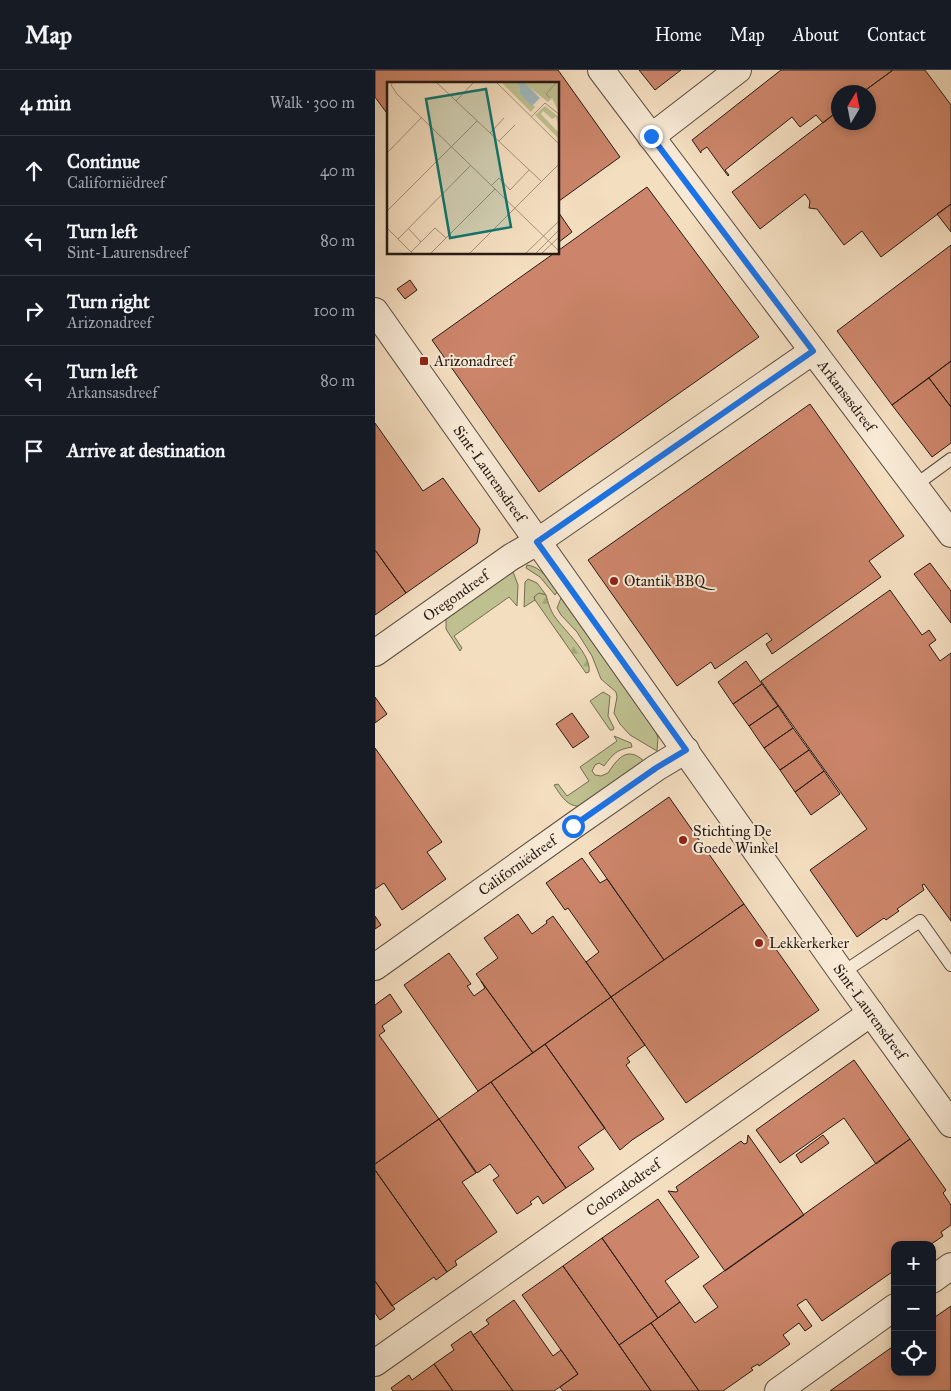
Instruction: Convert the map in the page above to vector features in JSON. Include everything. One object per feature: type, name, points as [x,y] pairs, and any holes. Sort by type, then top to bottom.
[{"type":"street","name":"Arkansasdreef","points":[[601,70],[951,534]]},
{"type":"street","points":[[651,136],[738,70]]},
{"type":"street","name":"Sint-Laurensdreef","points":[[375,311],[842,973],[951,1124]]},
{"type":"street","points":[[537,542],[813,351]]},
{"type":"street","name":"Oregondreef","points":[[375,653],[511,557],[537,542]]},
{"type":"street","name":"Californiëdreef","points":[[375,967],[656,768],[686,750]]},
{"type":"street","name":"Coloradodreef","points":[[375,1364],[871,1013]]},
{"type":"street","points":[[936,1277],[951,1266]]},
{"type":"street","points":[[778,1391],[891,1310]]},
{"type":"lane","points":[[914,486],[951,459]]},
{"type":"lane","points":[[842,973],[920,921],[951,965]]},
{"type":"green space","points":[[527,565],[537,568],[545,575],[557,592],[555,595],[540,577],[526,568]]},
{"type":"green space","points":[[512,569],[518,585],[517,606],[509,597],[454,636],[462,648],[460,651],[446,629],[446,618]]},
{"type":"green space","points":[[528,579],[537,583],[546,595],[534,597],[535,600],[524,607],[525,582]]},
{"type":"green space","points":[[539,593],[546,595],[553,614],[577,643],[589,665],[589,672],[586,673],[535,600],[534,597]]},
{"type":"green space","points":[[561,598],[656,732],[658,738],[657,751],[630,735],[620,724],[614,713],[616,692],[601,679],[592,656],[577,632],[561,615],[557,608]]},
{"type":"green space","points":[[603,692],[610,696],[608,716],[614,728],[613,730],[610,730],[590,701]]},
{"type":"green space","points":[[614,736],[631,743],[632,747],[622,749],[616,753],[604,766],[599,763],[595,765],[592,771],[595,775],[601,776],[608,773],[616,762],[625,755],[635,755],[647,764],[582,806],[569,803],[562,797],[554,785],[558,784],[567,796],[589,781],[580,767],[617,741]]},
{"type":"building","points":[[375,70],[558,70],[620,157],[560,200],[560,82],[387,82],[387,113],[375,97]]},
{"type":"building","points":[[639,70],[681,70],[655,90]]},
{"type":"building","points":[[781,70],[893,70],[873,85],[831,85],[831,117],[823,123],[816,115],[800,127],[792,117],[725,170],[728,176],[707,147],[701,153],[692,140]]},
{"type":"building","points":[[893,70],[925,70],[951,105],[951,204],[881,257],[862,231],[844,245],[817,209],[809,208],[810,201],[805,194],[760,229],[732,192],[831,116],[831,130],[876,130],[876,85],[873,85]]},
{"type":"building","points":[[647,187],[759,337],[539,492],[432,340],[552,255],[560,255],[560,249]]},
{"type":"building","points":[[951,204],[951,232],[937,214]]},
{"type":"building","points":[[560,214],[572,232],[560,241]]},
{"type":"building","points":[[951,245],[951,361],[892,405],[837,331]]},
{"type":"building","points":[[410,280],[417,290],[405,299],[397,289]]},
{"type":"building","points":[[951,361],[951,407],[929,378]]},
{"type":"building","points":[[929,378],[951,407],[951,443],[932,457],[892,405]]},
{"type":"building","points":[[810,404],[904,536],[869,561],[881,577],[772,654],[766,644],[772,640],[767,633],[715,669],[711,662],[677,686],[588,560]]},
{"type":"building","points":[[375,423],[423,491],[443,478],[480,529],[477,543],[406,593],[375,550]]},
{"type":"building","points":[[375,550],[406,593],[375,615]]},
{"type":"building","points":[[930,563],[951,591],[951,623],[914,574]]},
{"type":"building","points":[[890,590],[922,635],[929,630],[936,640],[929,645],[940,661],[951,653],[951,921],[924,884],[922,885],[924,890],[897,909],[899,911],[886,920],[884,918],[857,937],[810,870],[867,829],[761,681]]},
{"type":"building","points":[[746,661],[762,684],[733,704],[718,682]]},
{"type":"building","points":[[762,684],[778,706],[749,726],[733,704]]},
{"type":"building","points":[[375,697],[387,714],[375,723]]},
{"type":"building","points":[[778,706],[793,728],[764,748],[749,726]]},
{"type":"building","points":[[572,713],[589,737],[573,748],[556,724]]},
{"type":"building","points":[[793,728],[809,750],[780,770],[764,748]]},
{"type":"building","points":[[375,748],[442,842],[427,852],[446,879],[402,910],[384,883],[375,889]]},
{"type":"building","points":[[809,750],[824,771],[795,792],[780,770]]},
{"type":"building","points":[[824,771],[840,794],[811,815],[795,792]]},
{"type":"building","points":[[669,797],[744,904],[664,960],[589,853]]},
{"type":"building","points":[[582,858],[600,883],[607,879],[664,960],[611,997],[586,962],[599,952],[568,908],[565,910],[546,883]]},
{"type":"building","points":[[744,904],[819,1010],[686,1103],[611,997]]},
{"type":"building","points":[[518,914],[532,934],[553,916],[611,997],[533,1053],[476,974],[498,958],[484,938]]},
{"type":"building","points":[[375,916],[381,925],[375,929]]},
{"type":"building","points":[[449,953],[471,984],[467,986],[474,996],[485,988],[481,981],[533,1053],[478,1091],[404,985]]},
{"type":"building","points":[[390,994],[402,1012],[382,1026],[385,1031],[379,1035],[439,1119],[375,1164],[375,1005]]},
{"type":"building","points":[[611,997],[645,1045],[627,1058],[630,1062],[626,1065],[664,1119],[620,1150],[545,1044]]},
{"type":"building","points":[[545,1044],[605,1128],[578,1147],[594,1169],[566,1188],[491,1082]]},
{"type":"building","points":[[854,1060],[910,1139],[876,1164],[844,1118],[780,1163],[756,1130]]},
{"type":"building","points":[[491,1082],[566,1188],[543,1204],[538,1196],[530,1202],[532,1204],[517,1214],[493,1180],[499,1176],[490,1164],[477,1173],[439,1119]]},
{"type":"building","points":[[439,1119],[476,1173],[462,1182],[497,1232],[455,1261],[457,1265],[447,1272],[375,1170],[375,1164]]},
{"type":"building","points":[[748,1135],[804,1215],[725,1271],[668,1191],[678,1191],[676,1187],[741,1141],[744,1144],[747,1143]]},
{"type":"building","points":[[823,1135],[829,1143],[801,1163],[796,1155]]},
{"type":"building","points":[[910,1139],[946,1190],[943,1193],[951,1205],[951,1225],[941,1232],[943,1236],[936,1241],[891,1241],[891,1273],[822,1321],[806,1299],[797,1305],[812,1326],[805,1331],[799,1323],[783,1335],[790,1344],[759,1366],[758,1364],[751,1368],[753,1370],[723,1391],[699,1391],[651,1323],[680,1302],[695,1323],[718,1307],[703,1286]]},
{"type":"building","points":[[375,1170],[447,1272],[436,1280],[434,1277],[392,1306],[375,1281]]},
{"type":"building","points":[[658,1199],[699,1257],[665,1281],[680,1302],[658,1318],[602,1238]]},
{"type":"building","points":[[602,1238],[658,1318],[619,1345],[563,1266]]},
{"type":"building","points":[[563,1266],[651,1391],[563,1391],[560,1387],[578,1374],[522,1295]]},
{"type":"building","points":[[375,1281],[395,1309],[380,1320],[375,1313]]},
{"type":"building","points":[[514,1300],[553,1356],[561,1350],[578,1374],[554,1391],[513,1391],[473,1335],[489,1324],[486,1320]]},
{"type":"building","points":[[951,1306],[951,1391],[830,1391],[891,1348],[891,1376],[936,1376],[936,1316]]},
{"type":"building","points":[[651,1323],[699,1391],[651,1391],[619,1345]]},
{"type":"building","points":[[471,1331],[513,1391],[453,1391],[434,1364],[454,1350],[451,1345]]},
{"type":"building","points":[[434,1364],[453,1391],[393,1391],[391,1388],[409,1375],[412,1380]]},
{"type":"place","name":"Arizonadreef","points":[[424,361]]},
{"type":"place","name":"Otantik BBQ","points":[[614,581]]},
{"type":"place","name":"Stichting De Goede Winkel","points":[[683,840]]},
{"type":"place","name":"Lekkerkerker","points":[[759,943]]},
{"type":"route","points":[[573,826],[656,768],[686,750],[537,542],[813,351],[651,136]]}]
